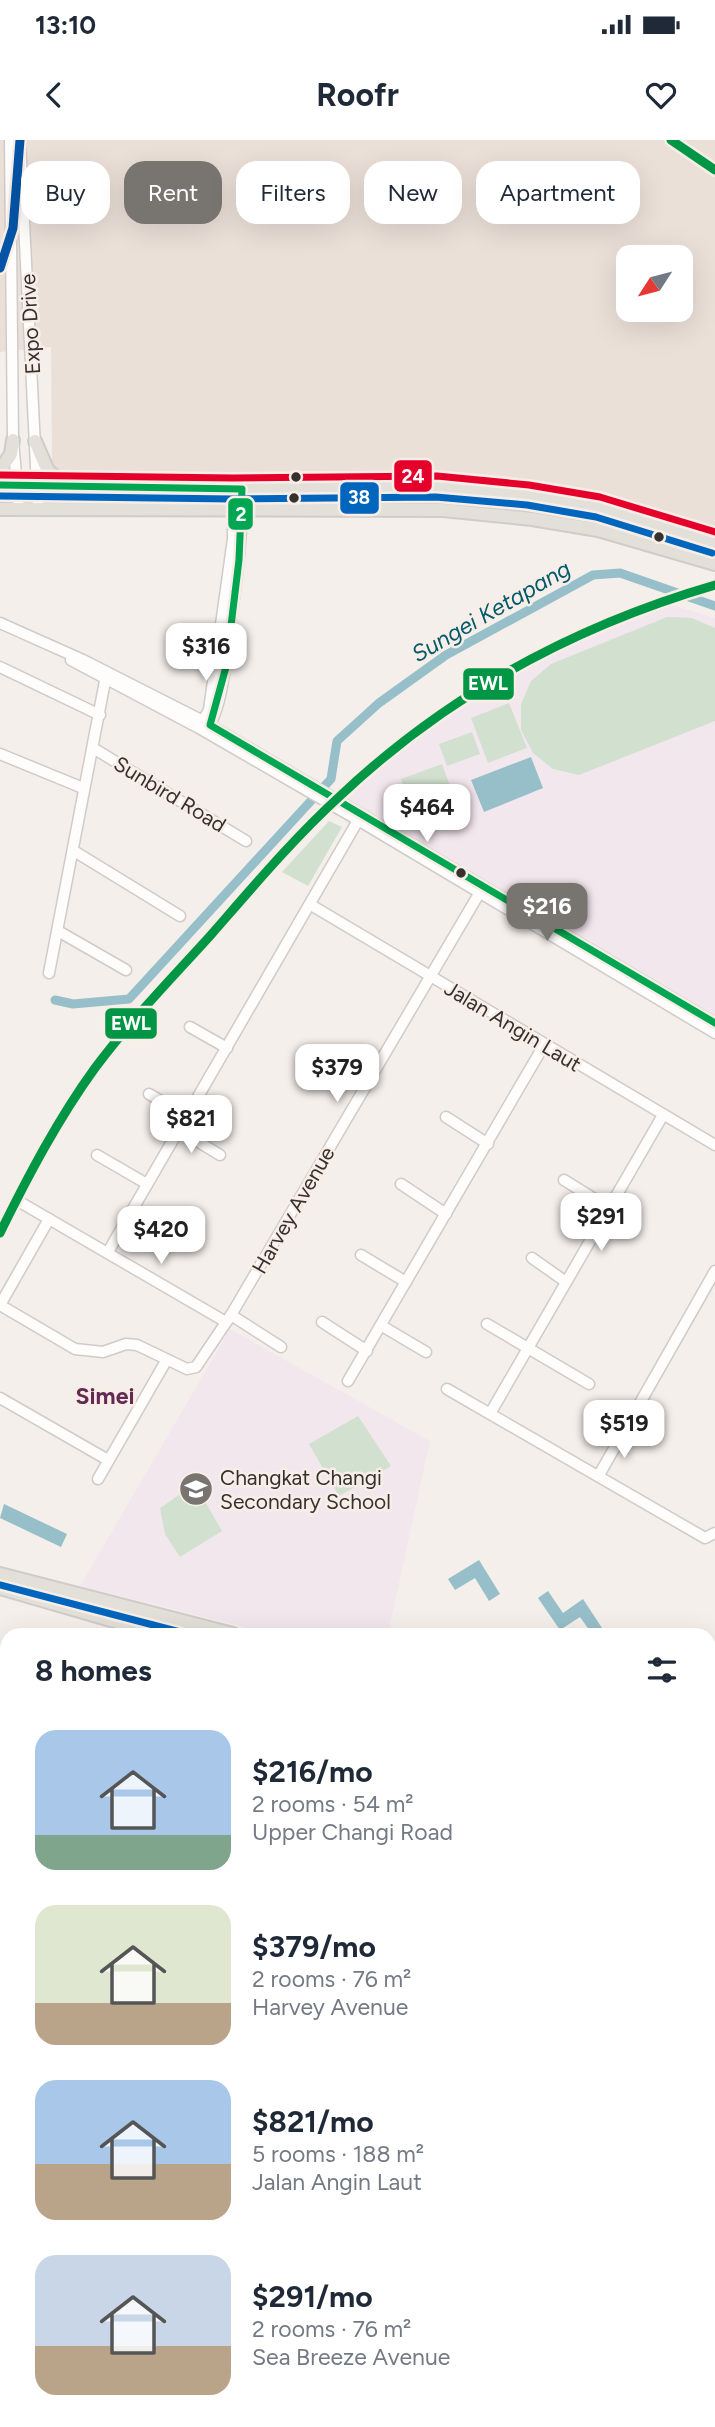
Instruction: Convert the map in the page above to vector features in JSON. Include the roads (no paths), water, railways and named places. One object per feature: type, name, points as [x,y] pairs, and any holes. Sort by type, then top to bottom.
[{"type":"main road","points":[[0,470],[11,454],[13,440]]},
{"type":"main road","points":[[35,441],[48,471],[68,486]]},
{"type":"main road","points":[[0,485],[238,489],[436,486],[528,495],[598,507],[715,543]]},
{"type":"main road","points":[[0,509],[443,510],[532,519],[598,530],[715,564]]},
{"type":"main road","points":[[0,1574],[184,1628]]},
{"type":"main road","points":[[0,1588],[138,1628]]},
{"type":"street","name":"Expo Drive","points":[[10,140],[13,440],[19,509]]},
{"type":"street","name":"Expo Drive","points":[[20,140],[38,508]]},
{"type":"street","points":[[204,727],[209,709],[238,509],[238,489]]},
{"type":"street","points":[[0,624],[59,651],[204,727],[360,817],[715,1033]]},
{"type":"street","points":[[0,667],[99,717]]},
{"type":"street","name":"Sunbird Road","points":[[49,973],[75,851],[83,788],[110,678]]},
{"type":"street","name":"Sunbird Road","points":[[93,748],[247,841]]},
{"type":"street","points":[[0,754],[83,788]]},
{"type":"street","points":[[108,1252],[360,817]]},
{"type":"street","points":[[75,851],[180,916]]},
{"type":"street","points":[[481,891],[715,1024]]},
{"type":"street","name":"Harvey Avenue","points":[[166,1361],[187,1369],[196,1367],[229,1318],[481,891]]},
{"type":"street","name":"Jalan Angin Laut","points":[[311,905],[715,1145]]},
{"type":"street","points":[[58,931],[126,970]]},
{"type":"street","points":[[190,1027],[227,1048]]},
{"type":"street","points":[[348,1381],[544,1045]]},
{"type":"street","points":[[149,1094],[187,1116]]},
{"type":"street","points":[[491,1412],[663,1115]]},
{"type":"street","points":[[446,1117],[488,1144]]},
{"type":"street","points":[[179,1130],[220,1155]]},
{"type":"street","points":[[97,1154],[147,1184]]},
{"type":"street","points":[[564,1180],[609,1209]]},
{"type":"street","points":[[401,1184],[446,1214]]},
{"type":"street","points":[[18,1201],[281,1347]]},
{"type":"street","points":[[131,1211],[175,1236]]},
{"type":"street","points":[[50,1219],[0,1305],[75,1349],[103,1352],[126,1345],[137,1345],[166,1361],[98,1479]]},
{"type":"street","points":[[361,1255],[406,1282]]},
{"type":"street","points":[[532,1258],[566,1282]]},
{"type":"street","points":[[599,1475],[715,1271]]},
{"type":"street","points":[[322,1322],[367,1351]]},
{"type":"street","points":[[487,1324],[589,1384]]},
{"type":"street","points":[[382,1326],[426,1352]]},
{"type":"street","points":[[447,1389],[705,1538],[715,1533]]},
{"type":"street","points":[[0,1398],[108,1460]]},
{"type":"water","points":[[531,757],[543,788],[484,812],[471,780]]},
{"type":"water","points":[[4,1504],[67,1534],[61,1547],[0,1518]]},
{"type":"water","points":[[479,1560],[500,1594],[489,1601],[475,1578],[455,1590],[448,1579]]},
{"type":"water","points":[[548,1591],[563,1613],[583,1599],[602,1628],[588,1628],[580,1617],[559,1628],[538,1598]]},
{"type":"waterway","name":"Sungei Ketapang","points":[[55,1000],[73,1004],[129,999],[331,779],[337,741],[379,703],[446,655],[593,575],[620,573],[715,606]]},
{"type":"place","name":"Changkat Changi Secondary School","points":[[196,1489]]},
{"type":"district","name":"Simei","points":[[105,1396]]}]
